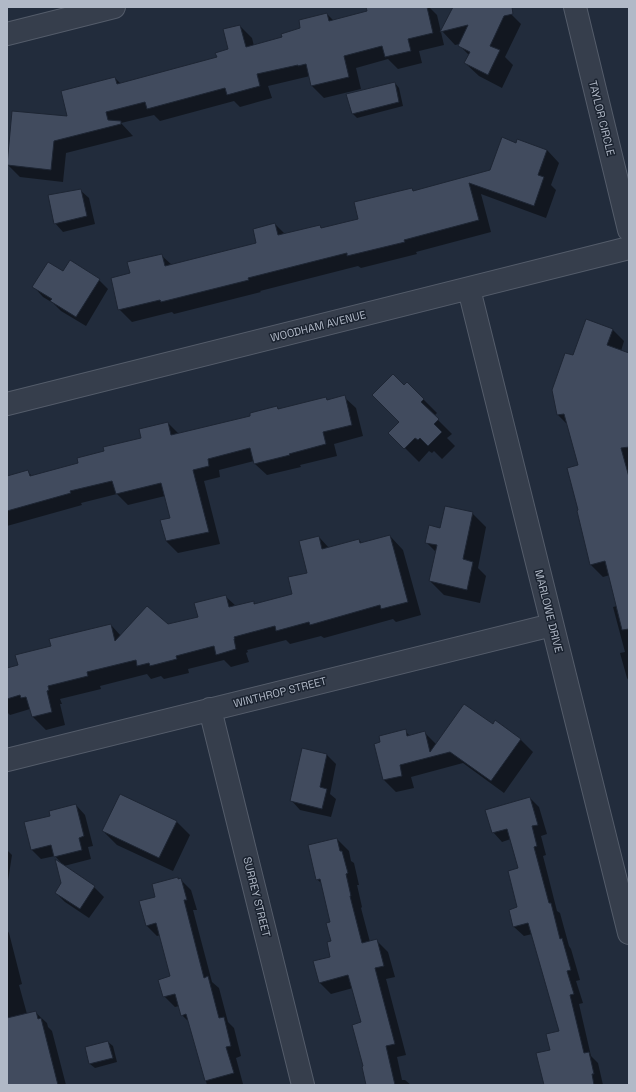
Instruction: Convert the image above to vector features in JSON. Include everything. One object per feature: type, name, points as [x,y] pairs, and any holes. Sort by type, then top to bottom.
[{"type":"street","points":[[7,34],[114,7]]},
{"type":"street","name":"TAYLOR CIRCLE","points":[[575,7],[629,230]]},
{"type":"street","name":"WOODHAM AVENUE","points":[[8,401],[469,289],[629,248]]},
{"type":"street","name":"MARLOWE DRIVE","points":[[469,289],[629,933]]},
{"type":"street","name":"WINTHROP STREET","points":[[7,760],[552,625]]},
{"type":"street","name":"SURREY STREET","points":[[210,709],[303,1085]]},
{"type":"building","points":[[366,7],[427,7],[433,33],[408,39],[411,51],[385,57],[382,46],[344,56],[349,77],[311,86],[306,64],[298,65],[257,74],[260,86],[227,95],[225,88],[147,109],[145,102],[106,112],[108,120],[121,121],[121,124],[54,141],[51,170],[7,165],[12,111],[67,116],[61,91],[115,77],[117,84],[217,57],[215,53],[228,49],[223,29],[240,25],[246,47],[282,37],[281,34],[300,28],[299,20],[327,13],[329,21],[367,11]]},
{"type":"building","points":[[453,7],[512,7],[513,14],[504,16],[490,46],[500,50],[488,75],[464,63],[470,52],[458,46],[468,25],[440,32]]},
{"type":"building","points":[[395,82],[399,102],[352,114],[346,94]]},
{"type":"building","points":[[502,137],[516,143],[517,139],[547,150],[538,175],[544,177],[534,206],[469,183],[479,220],[404,240],[405,242],[347,256],[347,253],[161,302],[160,300],[118,310],[111,278],[130,273],[127,262],[162,254],[165,266],[256,243],[253,229],[275,223],[278,235],[320,225],[321,228],[358,219],[354,202],[412,188],[413,191],[490,170]]},
{"type":"building","points":[[81,189],[87,216],[54,224],[48,195]]},
{"type":"building","points":[[70,260],[100,279],[76,317],[50,301],[52,299],[32,287],[48,262],[63,271]]},
{"type":"building","points":[[586,319],[613,329],[607,345],[629,353],[629,447],[621,448],[629,477],[629,629],[622,630],[605,561],[590,565],[567,468],[578,465],[564,414],[557,415],[552,390],[565,353],[573,355]]},
{"type":"building","points":[[393,374],[404,385],[407,382],[424,399],[421,402],[439,419],[434,424],[442,432],[428,446],[420,438],[418,440],[415,438],[404,449],[388,433],[399,422],[372,395]]},
{"type":"building","points":[[345,395],[352,425],[323,432],[326,444],[254,464],[250,448],[208,459],[209,466],[193,470],[209,532],[166,541],[160,520],[170,518],[161,483],[116,494],[112,481],[70,491],[71,493],[7,511],[7,476],[28,470],[30,476],[78,463],[77,458],[104,451],[103,447],[141,438],[139,429],[168,422],[171,435],[250,416],[250,413],[277,406],[278,409],[326,397],[327,400]]},
{"type":"building","points":[[445,506],[473,512],[463,559],[473,562],[467,590],[429,581],[437,545],[425,543],[429,525],[440,528]]},
{"type":"building","points":[[390,535],[408,602],[381,609],[380,605],[310,625],[309,622],[276,631],[275,626],[234,637],[236,649],[216,655],[214,646],[176,656],[177,659],[150,666],[149,663],[137,666],[136,660],[87,672],[88,676],[48,686],[49,690],[47,691],[52,712],[32,717],[26,697],[21,698],[20,695],[7,699],[7,668],[18,665],[15,655],[51,646],[49,639],[111,624],[115,641],[147,606],[168,624],[198,617],[194,603],[226,595],[229,607],[254,601],[254,604],[292,594],[288,577],[307,573],[299,541],[319,536],[322,549],[359,539],[360,543]]},
{"type":"building","points":[[464,704],[493,724],[495,720],[521,739],[491,781],[450,752],[400,765],[402,776],[383,780],[374,744],[380,742],[379,736],[406,729],[407,736],[425,731],[430,752]]},
{"type":"building","points":[[302,748],[327,754],[320,787],[327,789],[322,809],[290,801]]},
{"type":"building","points":[[120,794],[177,821],[159,858],[102,831]]},
{"type":"building","points":[[530,797],[538,825],[532,826],[537,846],[534,847],[549,903],[551,903],[560,939],[562,938],[571,970],[567,971],[574,994],[570,995],[584,1053],[589,1052],[594,1074],[592,1074],[594,1085],[544,1085],[536,1053],[550,1050],[546,1034],[559,1031],[528,923],[513,927],[509,910],[517,907],[508,871],[518,868],[507,829],[492,833],[485,810]]},
{"type":"building","points":[[76,804],[84,836],[79,838],[82,850],[54,857],[51,845],[31,850],[24,822],[50,816],[49,811]]},
{"type":"building","points":[[337,838],[348,873],[346,874],[350,896],[362,943],[377,939],[384,966],[375,968],[395,1044],[386,1046],[395,1085],[366,1085],[363,1066],[352,1025],[361,1022],[348,975],[319,983],[313,961],[330,957],[327,942],[331,941],[326,923],[330,922],[320,879],[316,880],[308,845]]},
{"type":"building","points":[[55,859],[95,886],[80,909],[55,893],[61,883]]},
{"type":"building","points":[[178,877],[178,879],[181,878],[187,900],[184,900],[204,978],[208,976],[219,1018],[224,1017],[231,1046],[226,1047],[234,1073],[205,1081],[186,1014],[181,1016],[175,994],[163,997],[158,980],[170,976],[156,923],[146,926],[139,901],[155,897],[152,884]]},
{"type":"building","points":[[36,1011],[38,1019],[41,1018],[58,1085],[7,1085],[7,1018]]},
{"type":"building","points":[[108,1041],[113,1058],[89,1064],[85,1047]]}]
